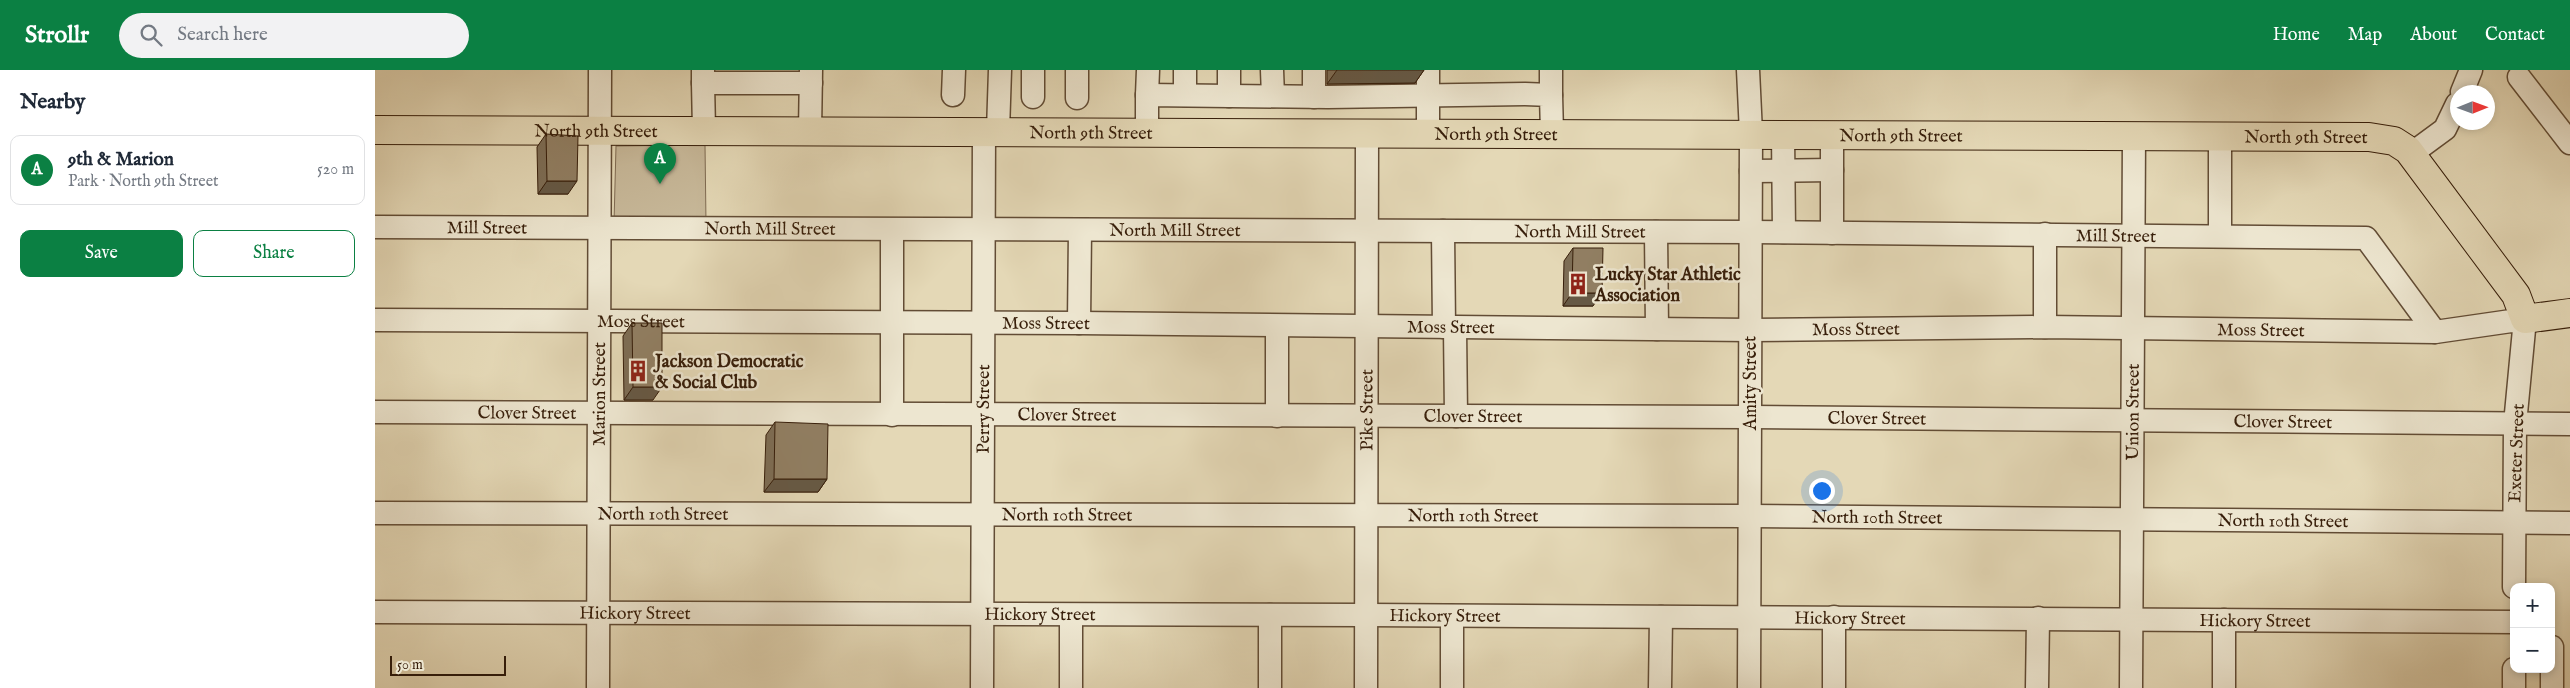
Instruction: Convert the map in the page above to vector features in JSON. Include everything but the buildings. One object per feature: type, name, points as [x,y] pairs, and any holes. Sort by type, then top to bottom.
[{"type":"main road","name":"North 9th Street","points":[[375,130],[1751,133],[2382,138],[2400,143],[2411,154],[2516,295],[2525,319]]},
{"type":"main road","points":[[2525,319],[2570,313]]},
{"type":"street","name":"Marion Street","points":[[599,688],[600,70]]},
{"type":"street","points":[[953,95],[954,70]]},
{"type":"street","name":"Perry Street","points":[[982,688],[984,230],[991,131],[1000,70]]},
{"type":"street","points":[[1033,70],[1033,97]]},
{"type":"street","points":[[1077,70],[1077,98]]},
{"type":"street","points":[[1147,70],[1147,132]]},
{"type":"street","points":[[1185,70],[1185,95]]},
{"type":"street","points":[[1229,70],[1229,96]]},
{"type":"street","points":[[1272,70],[1273,96]]},
{"type":"street","points":[[1314,70],[1315,97]]},
{"type":"street","points":[[1428,70],[1428,132]]},
{"type":"street","points":[[1551,70],[1551,133]]},
{"type":"street","points":[[2465,85],[2471,70]]},
{"type":"street","name":"Amity Street","points":[[1747,74],[1751,133],[1749,688]]},
{"type":"street","points":[[704,130],[703,76],[811,77],[810,131]]},
{"type":"street","points":[[2519,77],[2570,143]]},
{"type":"street","points":[[1147,95],[1315,97],[1551,95]]},
{"type":"street","points":[[2411,154],[2445,129],[2450,119]]},
{"type":"street","name":"Pike Street","points":[[1366,688],[1367,132]]},
{"type":"street","points":[[1783,134],[1784,232]]},
{"type":"street","points":[[1832,134],[1832,232]]},
{"type":"street","name":"Union Street","points":[[2131,688],[2133,136]]},
{"type":"street","points":[[2220,136],[2220,236]]},
{"type":"street","points":[[1751,171],[1832,170]]},
{"type":"street","points":[[1751,200],[1784,200]]},
{"type":"street","name":"Mill Street","points":[[375,227],[600,228]]},
{"type":"street","name":"North Mill Street","points":[[600,228],[1751,232]]},
{"type":"street","points":[[892,230],[892,415]]},
{"type":"street","points":[[1079,323],[1080,230]]},
{"type":"street","points":[[1443,231],[1456,416]]},
{"type":"street","points":[[1656,232],[1657,329]]},
{"type":"street","name":"Mill Street","points":[[1751,232],[2366,238],[2435,332]]},
{"type":"street","points":[[2045,234],[2045,327]]},
{"type":"street","name":"Moss Street","points":[[375,320],[1079,323],[1751,330],[2045,327],[2435,332],[2525,319]]},
{"type":"street","name":"Exeter Street","points":[[2514,583],[2515,424],[2525,319]]},
{"type":"street","points":[[1277,326],[1277,416]]},
{"type":"street","name":"Clover Street","points":[[375,412],[1750,417],[2570,424]]},
{"type":"street","name":"North 10th Street","points":[[375,513],[1750,516],[2570,523]]},
{"type":"street","name":"Hickory Street","points":[[375,612],[1661,616],[2510,622]]},
{"type":"street","points":[[1071,614],[1071,688]]},
{"type":"street","points":[[1270,615],[1271,688]]},
{"type":"street","points":[[1452,616],[1452,688]]},
{"type":"street","points":[[1660,688],[1661,616]]},
{"type":"street","points":[[1834,617],[1834,688]]},
{"type":"street","points":[[2037,688],[2038,618]]},
{"type":"street","points":[[2224,620],[2224,688]]},
{"type":"street","points":[[2555,647],[2570,647]]},
{"type":"street","points":[[2514,673],[2514,688]]},
{"type":"street","points":[[2552,673],[2552,688]]},
{"type":"shaded area","points":[[705,145],[706,223],[614,223],[616,146]]},
{"type":"place","name":"9th & Marion","points":[[660,184]]},
{"type":"place","name":"Lucky Star Athletic Association","points":[[1578,284]]},
{"type":"place","name":"Jackson Democratic & Social Club","points":[[638,371]]}]
